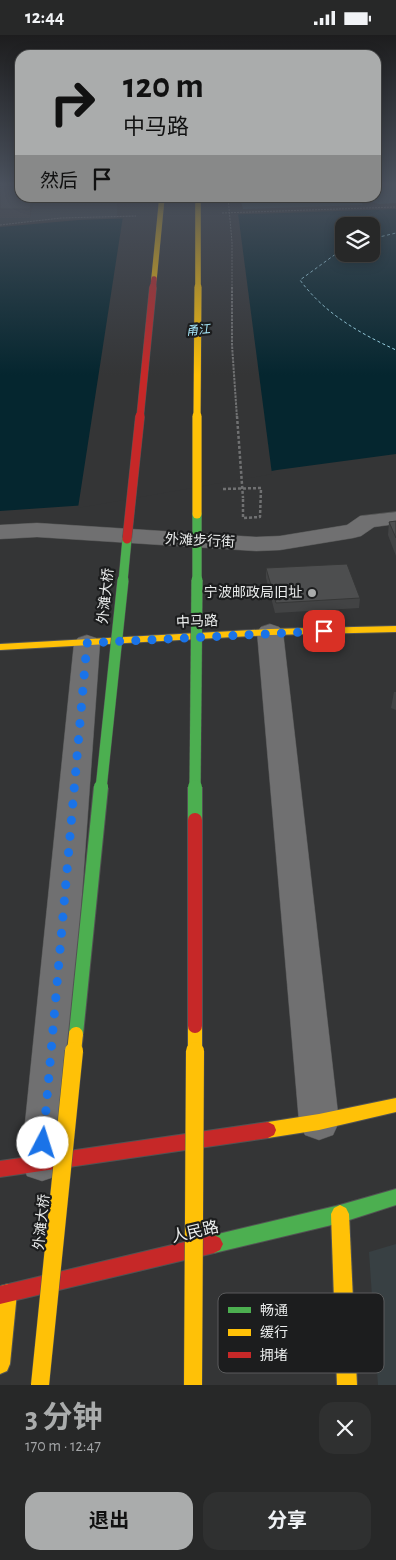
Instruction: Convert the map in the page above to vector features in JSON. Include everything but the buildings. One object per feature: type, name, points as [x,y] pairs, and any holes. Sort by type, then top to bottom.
[{"type":"main road","name":"外滩大桥","points":[[40,1385],[157,249]]},
{"type":"main road","points":[[193,1385],[198,249]]},
{"type":"main road","name":"中马路","points":[[0,647],[270,632],[396,629]]},
{"type":"main road","points":[[0,1169],[319,1122],[396,1105]]},
{"type":"main road","name":"人民路","points":[[4,1294],[340,1214],[396,1197]]},
{"type":"main road","points":[[340,1214],[343,1293]]},
{"type":"main road","points":[[0,1364],[4,1294]]},
{"type":"street","name":"外滩步行街","points":[[0,532],[37,530],[184,541],[280,543],[353,531],[368,521],[396,518]]},
{"type":"street","points":[[270,632],[319,1122]]},
{"type":"street","points":[[42,1162],[87,643]]},
{"type":"path","points":[[232,249],[232,345],[243,498]]},
{"type":"shaded area","points":[[396,1244],[396,1385],[378,1385],[377,1373],[384,1373],[384,1293],[372,1293],[369,1252]]},
{"type":"water","name":"甬江","points":[[0,249],[335,249],[335,262],[380,262],[380,249],[396,249],[396,454],[277,470],[87,505],[0,511]]},
{"type":"pier","points":[[118,249],[243,249],[272,474],[78,508]]},
{"type":"ferry route","points":[[335,255],[300,280],[309,292],[343,321],[369,337],[396,350]]},
{"type":"traffic: fast","points":[[195,820],[197,514]]},
{"type":"traffic: fast","points":[[76,1034],[127,539]]},
{"type":"traffic: fast","points":[[214,1244],[340,1214],[396,1197]]},
{"type":"traffic: slow","points":[[154,279],[157,249]]},
{"type":"traffic: slow","points":[[197,514],[198,249]]},
{"type":"traffic: slow","points":[[0,647],[270,632],[396,629]]},
{"type":"traffic: slow","points":[[193,1385],[195,1026]]},
{"type":"traffic: slow","points":[[40,1385],[76,1034]]},
{"type":"traffic: slow","points":[[268,1130],[319,1122],[396,1105]]},
{"type":"traffic: slow","points":[[340,1214],[343,1293]]},
{"type":"traffic: slow","points":[[0,1364],[8,1293]]},
{"type":"traffic: slow","points":[[347,1373],[347,1385]]},
{"type":"traffic: jam","points":[[127,539],[154,279]]},
{"type":"traffic: jam","points":[[195,820],[195,1026]]},
{"type":"traffic: jam","points":[[0,1169],[268,1130]]},
{"type":"traffic: jam","points":[[0,1295],[214,1244]]},
{"type":"place","name":"宁波邮政局旧址","points":[[312,593]]},
{"type":"route","points":[[43,1143],[87,643],[270,632],[324,631]]}]
